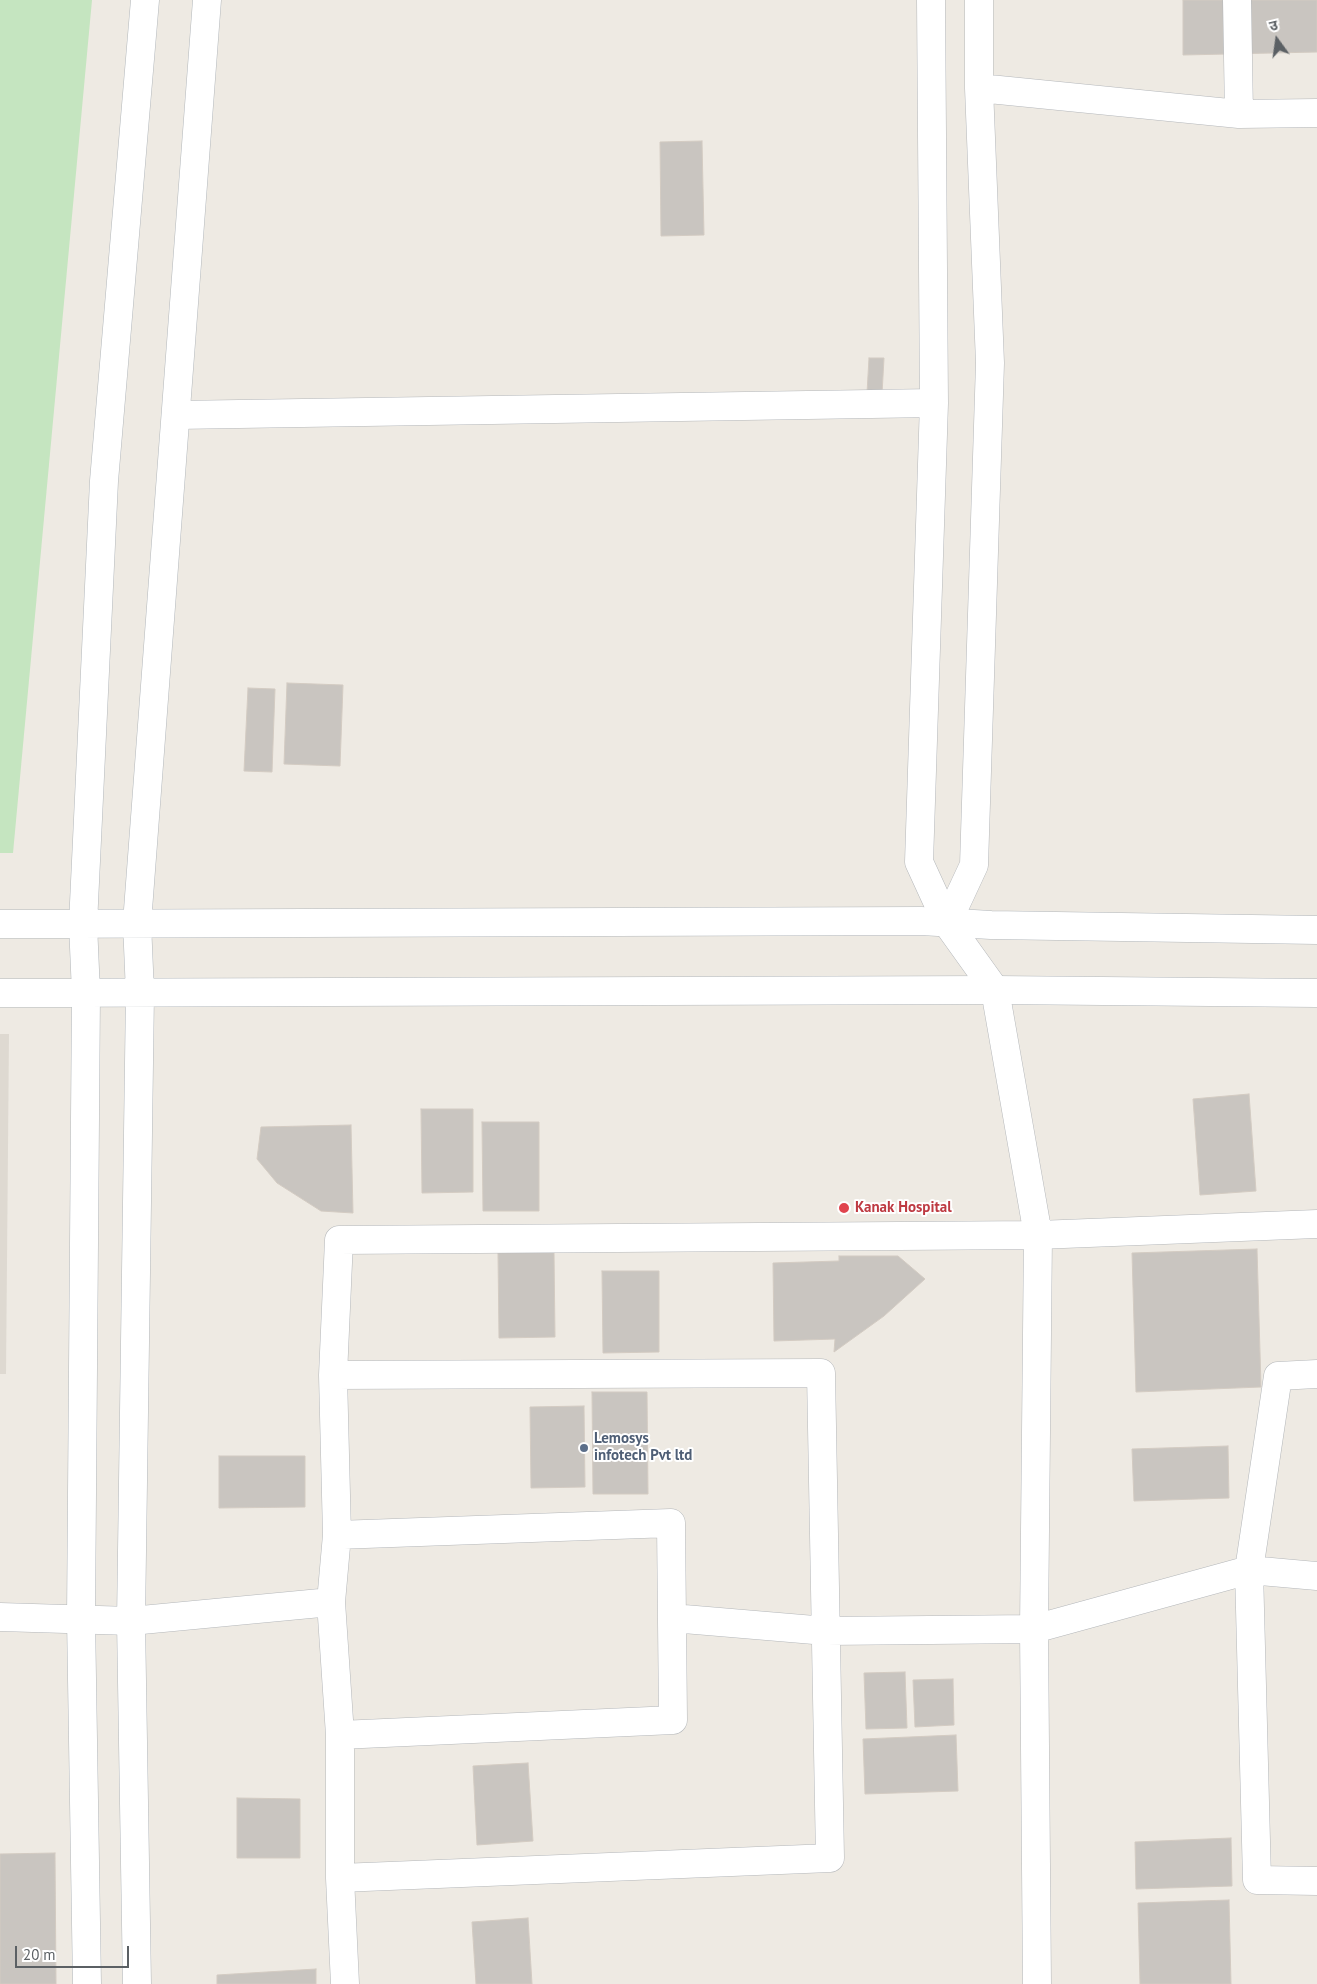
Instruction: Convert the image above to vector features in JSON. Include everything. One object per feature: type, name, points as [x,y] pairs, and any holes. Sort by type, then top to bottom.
[{"type":"street","points":[[87,1984],[81,1618],[86,993],[83,924],[104,481],[145,0]]},
{"type":"street","points":[[137,1984],[131,1621],[140,993],[137,923],[207,0]]},
{"type":"street","points":[[931,0],[934,404],[919,862],[946,923],[994,990],[1038,1235],[1034,1629],[1037,1984]]},
{"type":"street","points":[[946,923],[974,865],[990,363],[978,0]]},
{"type":"street","points":[[1237,0],[1239,114]]},
{"type":"street","points":[[980,88],[1239,114],[1317,112]]},
{"type":"street","points":[[176,415],[934,404]]},
{"type":"street","points":[[0,924],[881,921],[1317,930]]},
{"type":"street","points":[[0,993],[994,990],[1317,993]]},
{"type":"street","points":[[345,1984],[340,1878],[340,1735],[331,1602],[337,1535],[333,1375],[339,1240],[1038,1235],[1317,1224]]},
{"type":"street","points":[[333,1375],[821,1373],[830,1858],[340,1878]]},
{"type":"street","points":[[1317,1374],[1278,1376],[1249,1570],[1257,1880],[1317,1881]]},
{"type":"street","points":[[337,1535],[671,1523],[673,1720],[340,1735]]},
{"type":"street","points":[[672,1618],[826,1631],[1034,1629],[1249,1570],[1317,1576]]},
{"type":"street","points":[[0,1617],[131,1621],[331,1602]]},
{"type":"shaded area","points":[[0,1034],[9,1034],[6,1374],[0,1374]]},
{"type":"green space","points":[[0,0],[92,0],[13,853],[0,853]]},
{"type":"building","points":[[1183,0],[1317,0],[1317,52],[1183,55]]},
{"type":"building","points":[[702,141],[704,235],[661,236],[660,142]]},
{"type":"building","points":[[869,358],[884,358],[882,394],[867,393]]},
{"type":"building","points":[[287,683],[343,685],[340,766],[284,764]]},
{"type":"building","points":[[248,688],[275,689],[272,772],[244,771]]},
{"type":"building","points":[[1249,1094],[1256,1191],[1200,1195],[1193,1099]]},
{"type":"building","points":[[421,1109],[473,1109],[473,1192],[422,1193]]},
{"type":"building","points":[[482,1122],[539,1122],[539,1211],[483,1211]]},
{"type":"building","points":[[351,1125],[353,1213],[321,1211],[277,1183],[257,1159],[261,1127]]},
{"type":"building","points":[[1257,1249],[1261,1387],[1136,1392],[1132,1253]]},
{"type":"building","points":[[554,1252],[555,1337],[499,1338],[498,1253]]},
{"type":"building","points":[[839,1256],[898,1256],[925,1279],[884,1316],[834,1352],[835,1339],[774,1341],[773,1263],[839,1261]]},
{"type":"building","points":[[602,1271],[659,1271],[659,1352],[603,1353]]},
{"type":"building","points":[[592,1392],[647,1392],[648,1494],[593,1494]]},
{"type":"building","points":[[584,1406],[585,1487],[531,1488],[530,1407]]},
{"type":"building","points":[[1228,1446],[1229,1498],[1134,1501],[1132,1449]]},
{"type":"building","points":[[219,1456],[305,1456],[305,1507],[219,1508]]},
{"type":"building","points":[[905,1672],[907,1728],[866,1729],[864,1673]]},
{"type":"building","points":[[953,1679],[954,1725],[915,1727],[913,1680]]},
{"type":"building","points":[[956,1735],[958,1791],[865,1794],[863,1739]]},
{"type":"building","points":[[528,1763],[533,1841],[477,1845],[473,1766]]},
{"type":"building","points":[[237,1798],[300,1799],[300,1858],[237,1858]]},
{"type":"building","points":[[1231,1838],[1232,1886],[1136,1889],[1135,1842]]},
{"type":"building","points":[[55,1853],[56,1984],[0,1984],[0,1854]]},
{"type":"building","points":[[1229,1900],[1231,1984],[1140,1984],[1138,1903]]},
{"type":"building","points":[[528,1918],[532,1984],[476,1984],[472,1922]]},
{"type":"building","points":[[316,1969],[316,1984],[217,1984],[217,1975]]},
{"type":"place","name":"Kanak Hospital","points":[[844,1208]]},
{"type":"place","name":"Lemosys infotech Pvt ltd","points":[[584,1448]]}]
